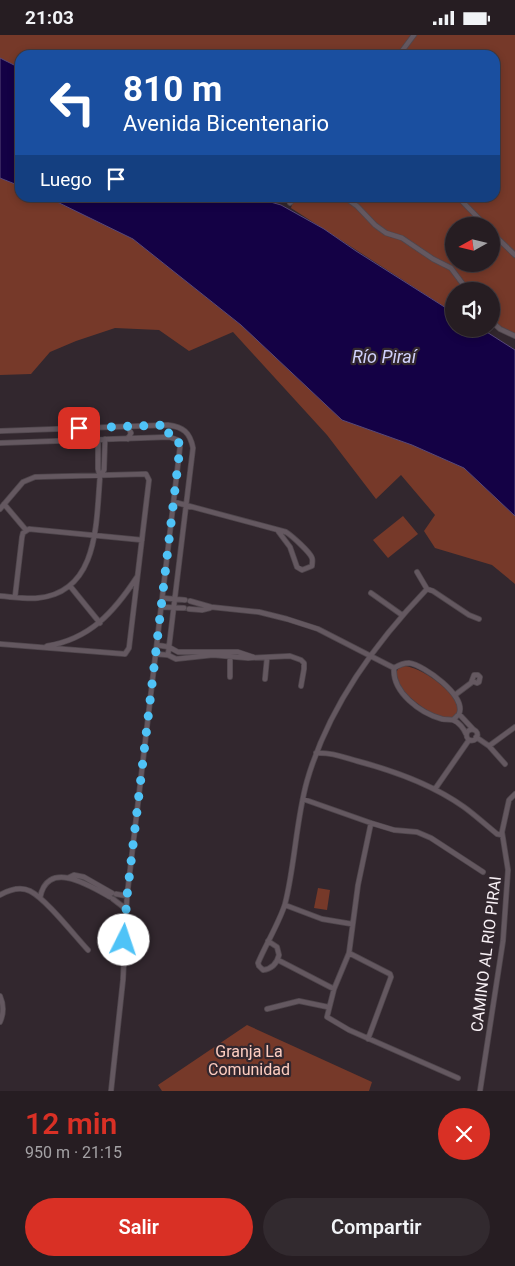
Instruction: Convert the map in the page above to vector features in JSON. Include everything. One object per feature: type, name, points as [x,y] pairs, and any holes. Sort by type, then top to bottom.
[{"type":"street","points":[[403,50],[414,35]]},
{"type":"street","points":[[351,202],[357,206]]},
{"type":"street","points":[[354,202],[375,225],[386,233],[402,238],[433,259],[452,269],[461,282]]},
{"type":"street","points":[[463,202],[477,217]]},
{"type":"street","points":[[500,241],[515,255]]},
{"type":"street","points":[[500,329],[515,336]]},
{"type":"street","points":[[168,425],[169,437]]},
{"type":"street","points":[[0,431],[168,425],[179,427],[186,431],[192,440],[193,448],[168,655]]},
{"type":"street","points":[[128,427],[132,433],[128,439]]},
{"type":"street","points":[[63,428],[64,441]]},
{"type":"street","points":[[0,443],[169,437],[178,440],[180,447],[127,896],[123,979],[111,1091]]},
{"type":"street","points":[[0,596],[41,598],[55,594],[70,586],[87,564],[95,534],[100,477],[98,469],[98,439]]},
{"type":"street","points":[[100,477],[104,469],[105,439]]},
{"type":"street","points":[[0,509],[19,486],[29,479],[146,474],[149,481],[129,648],[125,653],[0,644]]},
{"type":"street","points":[[174,502],[286,532],[310,553],[313,561],[312,566],[302,570],[297,567],[290,547],[278,531]]},
{"type":"street","points":[[4,504],[26,531]]},
{"type":"street","points":[[15,597],[22,537],[26,531],[33,528],[142,540]]},
{"type":"street","points":[[417,572],[427,589],[469,615],[479,619]]},
{"type":"street","points":[[38,647],[55,645],[73,639],[100,623],[116,607],[138,576]]},
{"type":"street","points":[[70,586],[100,623]]},
{"type":"street","points":[[268,941],[277,947],[279,955],[278,960],[268,970],[263,970],[258,967],[258,963],[268,941],[285,905],[306,783],[316,753],[341,703],[370,656],[402,615],[427,589]]},
{"type":"street","points":[[371,593],[402,615]]},
{"type":"street","points":[[163,598],[287,619],[318,629],[394,668]]},
{"type":"street","points":[[162,607],[202,610],[211,607]]},
{"type":"street","points":[[157,645],[169,647],[178,652],[238,652],[254,658]]},
{"type":"street","points":[[156,654],[168,655],[176,659],[213,655],[230,658],[290,656],[304,663],[301,686]]},
{"type":"street","points":[[230,658],[230,677]]},
{"type":"street","points":[[266,679],[268,658]]},
{"type":"street","points":[[394,668],[401,664],[413,664],[443,682],[455,695],[460,707],[459,714],[453,720]]},
{"type":"street","points":[[394,668],[396,683],[410,701],[433,716],[453,720],[463,728],[469,740]]},
{"type":"street","points":[[455,695],[472,681]]},
{"type":"street","points":[[459,714],[477,734],[476,737],[489,746],[506,764]]},
{"type":"street","points":[[489,746],[515,727]]},
{"type":"street","points":[[466,734],[469,730],[474,730]]},
{"type":"street","points":[[435,789],[469,740],[474,740],[476,737]]},
{"type":"street","points":[[323,738],[327,753]]},
{"type":"street","points":[[316,753],[327,753],[372,764],[414,779],[435,789],[463,807],[497,834],[502,835]]},
{"type":"street","name":"CAMINO AL RIO PIRAI","points":[[480,1091],[502,941],[508,870],[502,835],[504,814],[509,800],[515,794]]},
{"type":"street","points":[[303,799],[394,830],[417,832],[431,838],[483,872]]},
{"type":"street","points":[[370,823],[352,924],[349,953],[334,989],[327,1017],[368,1039],[458,1078]]},
{"type":"street","points":[[40,898],[41,889],[46,882],[53,878],[68,878],[115,897],[126,909]]},
{"type":"street","points":[[0,895],[8,890],[18,888],[29,890],[40,898],[88,949]]},
{"type":"street","points":[[115,897],[127,896]]},
{"type":"street","points":[[285,905],[322,919],[352,924]]},
{"type":"street","points":[[349,953],[384,970],[391,977],[368,1039]]},
{"type":"street","points":[[278,960],[334,989]]},
{"type":"street","points":[[0,996],[3,1003],[0,1022]]},
{"type":"street","points":[[266,1009],[299,1001],[328,1007]]},
{"type":"green space","points":[[0,35],[412,35],[401,50],[15,50],[15,66],[0,58]]},
{"type":"green space","points":[[415,35],[515,35],[515,254],[500,239],[500,217],[480,217],[465,202],[500,202],[500,50],[404,50]]},
{"type":"green space","points":[[0,178],[15,184],[15,202],[57,202],[133,239],[241,325],[342,420],[412,445],[464,468],[515,516],[515,584],[492,565],[435,548],[424,531],[435,515],[401,475],[376,499],[327,435],[233,332],[189,351],[159,330],[115,328],[50,352],[31,374],[0,375]]},
{"type":"green space","points":[[293,202],[355,202],[390,237],[401,239],[429,259],[445,266],[445,273],[454,273],[460,282],[445,282],[445,307],[291,208]]},
{"type":"green space","points":[[356,202],[461,202],[475,217],[445,217],[445,266],[378,227]]},
{"type":"green space","points":[[500,243],[515,257],[515,335],[500,327],[500,282],[464,282],[457,273],[500,273]]},
{"type":"green space","points":[[403,516],[418,534],[388,558],[373,540]]},
{"type":"green space","points":[[403,666],[411,667],[431,677],[450,693],[456,701],[458,709],[455,716],[450,719],[442,718],[425,709],[408,695],[398,684],[396,677],[398,669]]},
{"type":"green space","points":[[318,888],[330,890],[327,910],[314,908]]},
{"type":"green space","name":"Granja La Comunidad","points":[[247,1025],[372,1082],[369,1091],[162,1091],[158,1085]]},
{"type":"water","points":[[0,58],[15,66],[15,184],[0,178]]},
{"type":"water","name":"Río Piraí","points":[[57,202],[270,202],[281,205],[324,229],[445,307],[445,337],[495,337],[515,350],[515,516],[464,468],[412,445],[342,420],[241,325],[133,239]]},
{"type":"route","points":[[79,428],[168,425],[169,437],[175,438],[180,443],[127,896],[124,940]]}]
